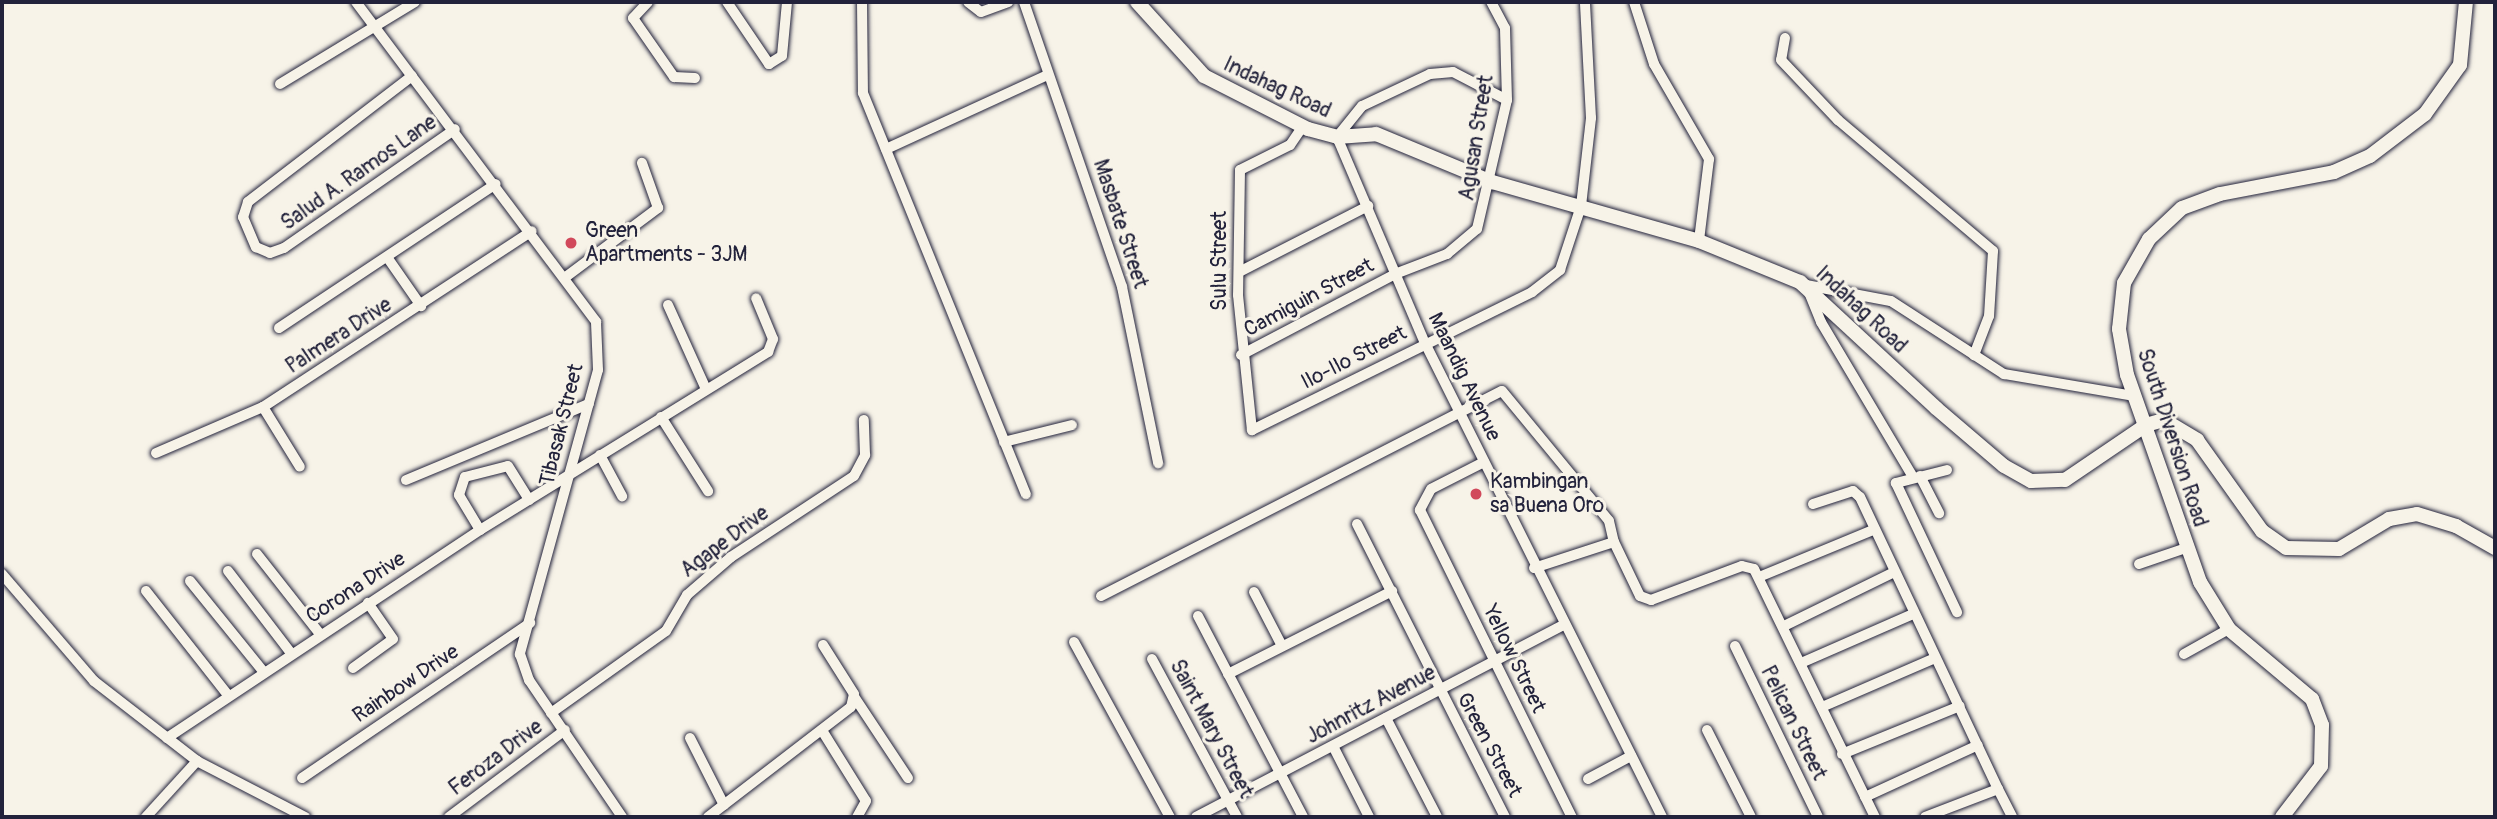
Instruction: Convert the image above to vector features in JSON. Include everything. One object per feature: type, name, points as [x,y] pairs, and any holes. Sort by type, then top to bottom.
[{"type":"main road","name":"Indahag Road","points":[[1137,2],[1204,76],[1303,127],[1337,136],[1376,134],[1492,183],[1699,241],[1806,285],[1936,408],[2004,466],[2031,481],[2065,480],[2146,425]]},
{"type":"main road","name":"South Diversion Road","points":[[2281,817],[2321,766],[2322,725],[2307,693],[2229,629],[2186,548],[2134,396],[2121,349],[2119,308],[2137,257],[2165,220],[2220,194],[2334,172],[2392,141],[2455,78],[2466,2]]},
{"type":"main road","points":[[2146,425],[2171,422],[2197,440],[2262,531],[2286,548],[2339,550],[2389,519],[2417,514],[2456,526],[2495,548]]},
{"type":"street","name":"Tibasak Street","points":[[356,2],[567,276],[599,335],[589,404],[520,660],[551,713],[622,817]]},
{"type":"street","points":[[280,84],[372,24],[415,2]]},
{"type":"street","points":[[648,2],[634,18],[674,77],[695,78]]},
{"type":"street","points":[[727,2],[769,64],[784,49],[787,2]]},
{"type":"street","points":[[862,2],[860,82],[1026,494]]},
{"type":"street","points":[[968,2],[981,12],[1008,2]]},
{"type":"street","name":"Masbate Street","points":[[1024,2],[1122,287],[1158,463]]},
{"type":"street","name":"Agusan Street","points":[[1395,274],[1471,238],[1492,183],[1507,100],[1506,36],[1491,2]]},
{"type":"street","name":"Ilo-Ilo Street","points":[[1252,430],[1556,275],[1581,206],[1591,118],[1585,2]]},
{"type":"street","points":[[1634,2],[1654,64],[1709,159],[1699,241]]},
{"type":"street","points":[[1785,38],[1781,60],[1838,120],[1993,251],[1989,316],[1974,355]]},
{"type":"street","points":[[1337,136],[1362,106],[1430,74],[1453,72],[1507,100]]},
{"type":"street","points":[[886,149],[1048,75]]},
{"type":"street","name":"Salud A. Ramos Lane","points":[[412,76],[255,195],[244,208],[251,239],[263,252],[284,248],[455,130]]},
{"type":"street","name":"Sulu Street","points":[[1252,430],[1241,355],[1240,170],[1290,145],[1303,127]]},
{"type":"street","name":"Maandig Avenue","points":[[1337,136],[1425,343],[1534,568],[1662,817]]},
{"type":"street","points":[[567,276],[658,208],[642,163]]},
{"type":"street","points":[[279,328],[496,184]]},
{"type":"street","points":[[1241,271],[1368,206]]},
{"type":"street","name":"Palmera Drive","points":[[156,453],[263,407],[533,232]]},
{"type":"street","points":[[387,257],[421,306]]},
{"type":"street","name":"Camiguin Street","points":[[1241,355],[1395,274]]},
{"type":"street","points":[[1806,285],[1891,301],[2013,377],[2134,396]]},
{"type":"street","points":[[1806,285],[1821,322],[1939,513]]},
{"type":"street","name":"Corona Drive","points":[[167,738],[227,694],[773,345],[756,298]]},
{"type":"street","points":[[668,305],[706,390]]},
{"type":"street","points":[[1101,596],[1499,391],[1508,394],[1609,522],[1614,542],[1647,599],[1742,566],[1759,576],[1842,754],[1875,817]]},
{"type":"street","points":[[406,480],[589,404]]},
{"type":"street","points":[[263,407],[300,467]]},
{"type":"street","points":[[661,417],[708,491]]},
{"type":"street","name":"Agape Drive","points":[[551,713],[666,631],[687,595],[731,558],[854,476],[865,455],[864,420]]},
{"type":"street","points":[[1004,442],[1072,425]]},
{"type":"street","points":[[600,455],[622,496]]},
{"type":"street","name":"Yellow Street","points":[[1484,462],[1424,494],[1419,504],[1494,663],[1572,817]]},
{"type":"street","points":[[480,530],[458,495],[465,477],[508,466],[529,499]]},
{"type":"street","points":[[1947,470],[1916,476],[1897,485],[1957,612]]},
{"type":"street","points":[[1813,504],[1856,492],[1892,573],[1960,706],[2012,817]]},
{"type":"street","name":"Green Street","points":[[1357,524],[1505,817]]},
{"type":"street","points":[[1759,576],[1873,530]]},
{"type":"street","points":[[1534,568],[1614,542]]},
{"type":"street","points":[[2139,564],[2186,548]]},
{"type":"street","points":[[257,554],[320,634]]},
{"type":"street","points":[[228,571],[291,653]]},
{"type":"street","points":[[1784,626],[1892,573]]},
{"type":"street","points":[[2,574],[79,667],[167,738],[197,761],[305,817]]},
{"type":"street","points":[[190,581],[263,671]]},
{"type":"street","points":[[146,591],[227,694]]},
{"type":"street","points":[[1228,674],[1392,591]]},
{"type":"street","points":[[1254,592],[1282,646]]},
{"type":"street","points":[[352,668],[393,639],[368,603]]},
{"type":"street","points":[[1801,663],[1913,614]]},
{"type":"street","points":[[1198,616],[1303,817]]},
{"type":"street","name":"Rainbow Drive","points":[[302,778],[532,621]]},
{"type":"street","name":"Johnritz Avenue","points":[[1196,817],[1563,625]]},
{"type":"street","points":[[2184,654],[2229,629]]},
{"type":"street","points":[[1074,642],[1170,817]]},
{"type":"street","points":[[823,645],[908,778]]},
{"type":"street","name":"Pelican Street","points":[[1735,646],[1818,817]]},
{"type":"street","points":[[1822,707],[1936,658]]},
{"type":"street","name":"Saint Mary Street","points":[[1152,659],[1237,817]]},
{"type":"street","points":[[708,817],[823,732],[855,698]]},
{"type":"street","points":[[1842,754],[1960,706]]},
{"type":"street","points":[[1386,718],[1437,817]]},
{"type":"street","name":"Feroza Drive","points":[[449,817],[565,730]]},
{"type":"street","points":[[1707,730],[1751,817]]},
{"type":"street","points":[[823,732],[866,801],[857,817]]},
{"type":"street","points":[[690,738],[724,805]]},
{"type":"street","points":[[1865,797],[1978,745]]},
{"type":"street","points":[[1333,746],[1369,817]]},
{"type":"street","points":[[1588,779],[1631,757]]},
{"type":"street","points":[[146,817],[197,761]]},
{"type":"street","points":[[1928,817],[1998,789]]},
{"type":"place","name":"Green Apartments - 3JM","points":[[571,243]]},
{"type":"place","name":"Kambingan sa Buena Oro","points":[[1476,494]]}]
